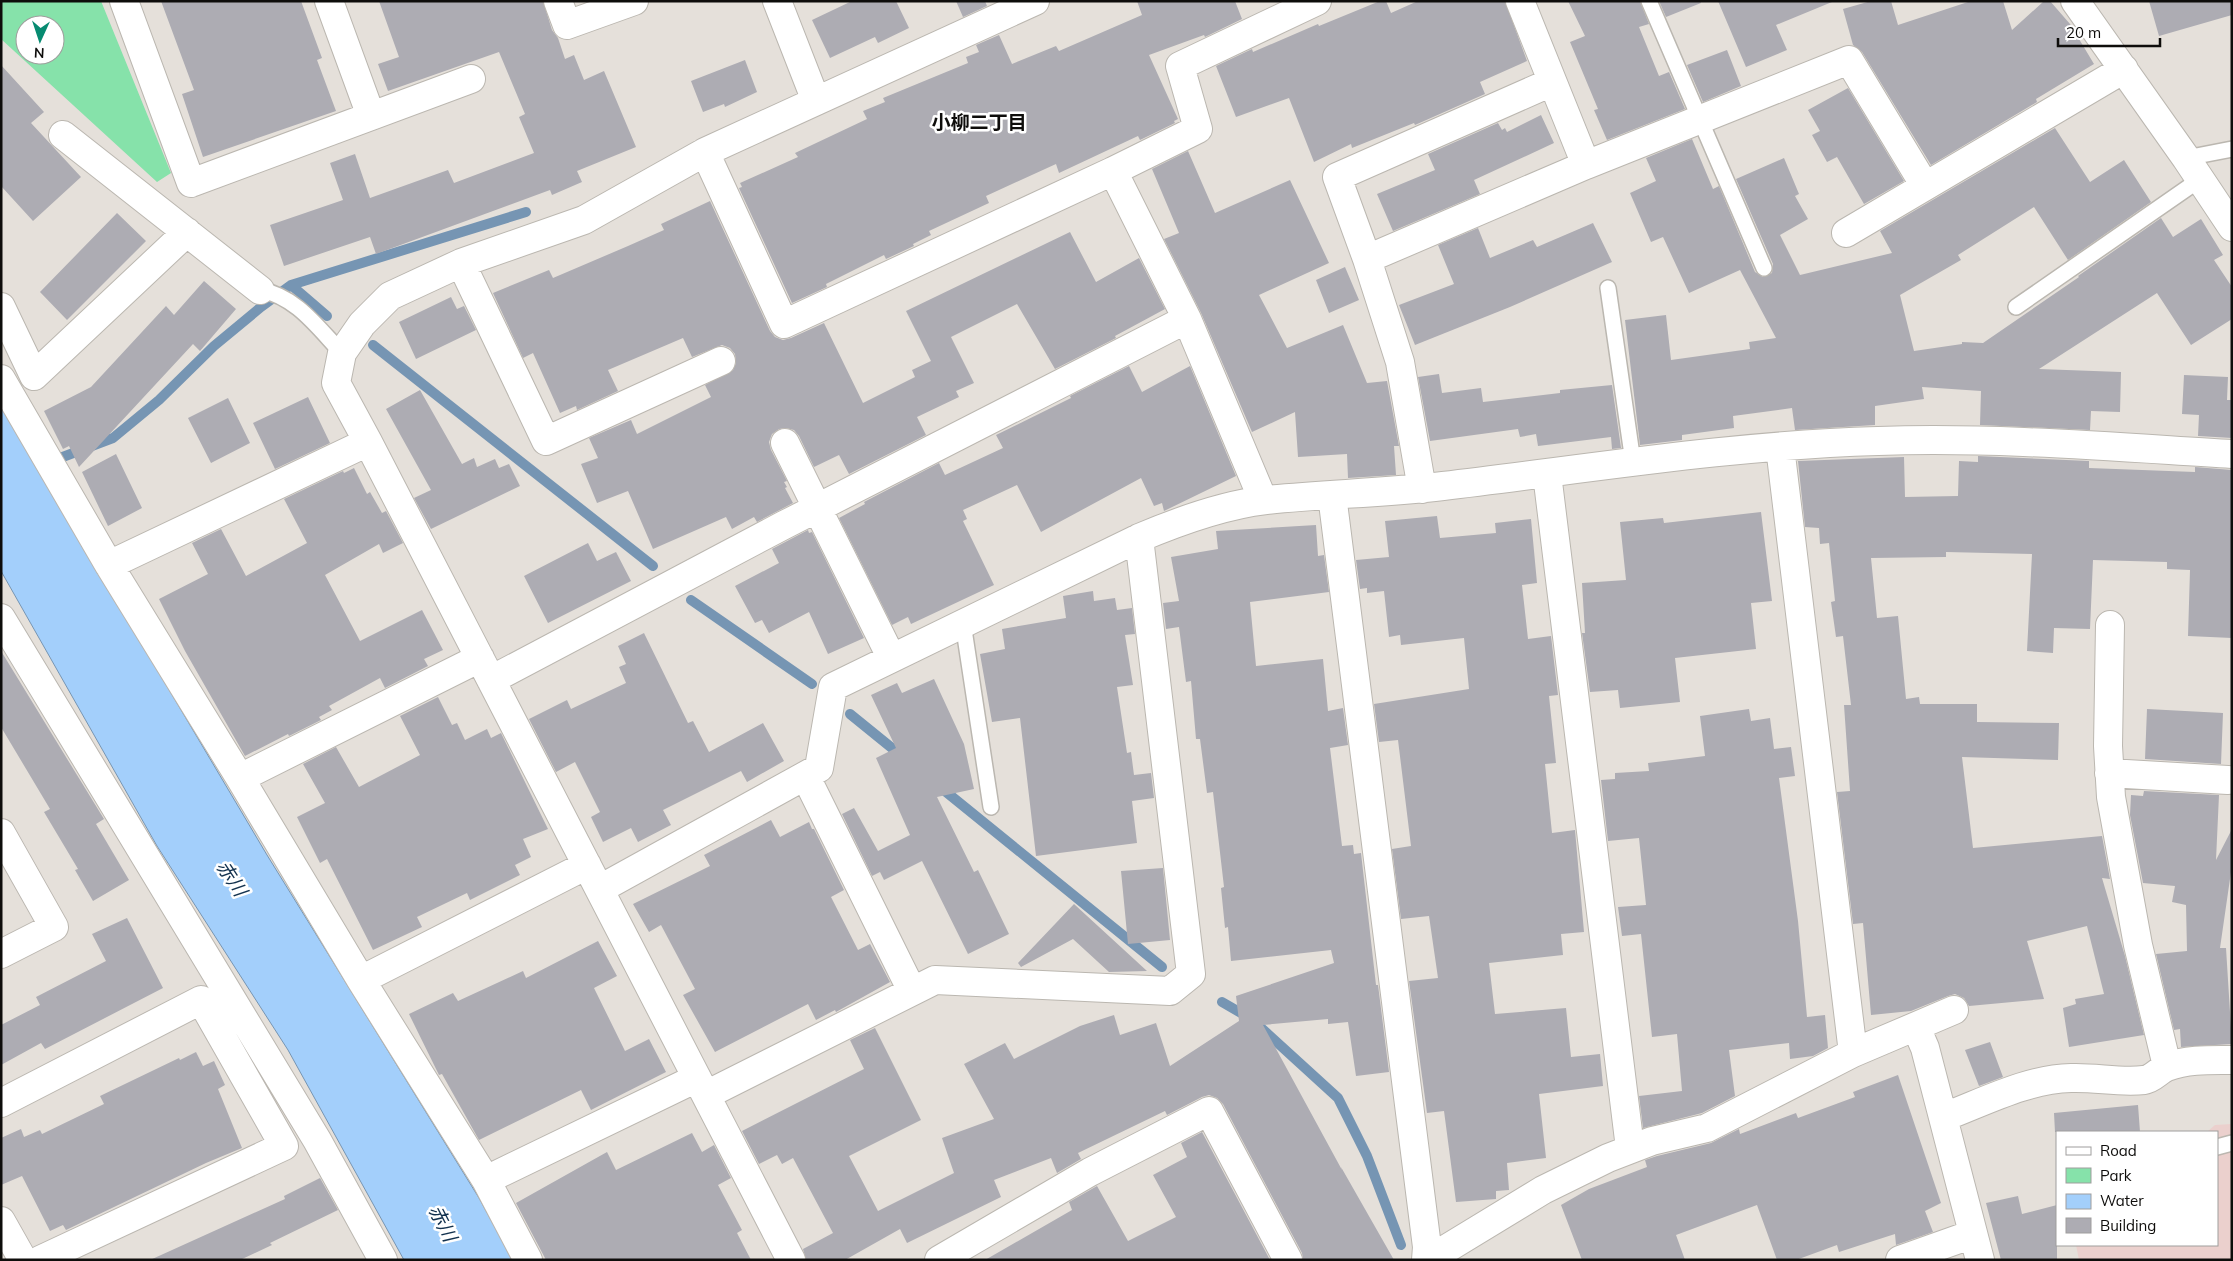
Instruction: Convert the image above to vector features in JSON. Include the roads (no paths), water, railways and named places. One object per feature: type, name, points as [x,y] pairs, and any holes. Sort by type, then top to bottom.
[{"type":"street","points":[[124,1],[191,184],[471,79]]},
{"type":"street","points":[[329,1],[371,116]]},
{"type":"street","points":[[558,1],[567,25],[634,1]]},
{"type":"street","points":[[777,1],[816,101]]},
{"type":"street","points":[[791,1260],[336,383],[342,353],[362,324],[390,296],[461,263],[584,220],[705,152],[1035,1]]},
{"type":"street","points":[[705,152],[784,324],[1113,171],[1198,129],[1180,66],[1290,7],[1318,1]]},
{"type":"street","points":[[1520,1],[1586,165]]},
{"type":"street","points":[[2075,1],[2232,227]]},
{"type":"street","points":[[1367,259],[1586,165],[1849,60],[1925,186]]},
{"type":"street","points":[[1846,233],[2124,69]]},
{"type":"street","points":[[1422,489],[1400,362],[1367,259],[1337,177],[1552,82]]},
{"type":"street","points":[[63,135],[187,232],[267,291]]},
{"type":"street","points":[[1113,171],[1186,319],[1263,500]]},
{"type":"street","points":[[1,307],[34,376],[187,232]]},
{"type":"street","points":[[461,263],[546,441],[721,362]]},
{"type":"street","points":[[240,778],[486,669],[818,508],[1186,319]]},
{"type":"street","points":[[1,379],[109,566],[240,778],[361,980],[486,1180],[528,1260]]},
{"type":"street","points":[[600,889],[806,777],[819,768],[833,687],[891,657],[1139,538],[1183,519],[1263,500],[1422,489],[1633,462],[1780,446],[1880,440],[1948,440],[2102,446],[2232,454]]},
{"type":"street","points":[[109,566],[368,442]]},
{"type":"street","points":[[785,443],[891,657]]},
{"type":"street","points":[[1780,446],[1853,1053]]},
{"type":"street","points":[[1546,474],[1630,1148]]},
{"type":"street","points":[[1332,495],[1427,1247],[1427,1260]]},
{"type":"street","points":[[486,1180],[701,1086],[935,980],[1170,991],[1191,974],[1139,538]]},
{"type":"street","points":[[2110,625],[2108,678],[2109,773],[2138,946],[2167,1066]]},
{"type":"street","points":[[4,628],[317,1140],[383,1260]]},
{"type":"street","points":[[2109,773],[2228,780]]},
{"type":"street","points":[[806,777],[912,991]]},
{"type":"street","points":[[1,833],[54,927],[1,954]]},
{"type":"street","points":[[361,980],[587,865]]},
{"type":"street","points":[[1,1103],[200,1000],[284,1146],[40,1260]]},
{"type":"street","points":[[1427,1260],[1543,1190],[1630,1148],[1707,1128],[1853,1053],[1954,1010]]},
{"type":"street","points":[[1900,1260],[1977,1247],[1925,1048],[1916,1026]]},
{"type":"street","points":[[1944,1117],[2028,1085],[2047,1081],[2071,1078],[2148,1080],[2167,1066],[2204,1060],[2232,1060]]},
{"type":"street","points":[[939,1260],[1090,1172],[1209,1111],[1288,1260]]},
{"type":"street","points":[[1,1221],[23,1260]]},
{"type":"lane","points":[[1649,1],[1764,268]]},
{"type":"lane","points":[[2016,307],[2193,169],[2232,149]]},
{"type":"lane","points":[[1608,288],[1633,462]]},
{"type":"lane","points":[[267,291],[296,304],[342,353]]},
{"type":"lane","points":[[963,623],[991,807]]},
{"type":"lane","points":[[2218,1147],[2232,1143]]},
{"type":"water","name":"赤川","points":[[1,406],[267,855],[479,1198],[513,1260],[404,1260],[288,1050],[157,846],[1,571]]},
{"type":"waterway","points":[[60,458],[113,438],[159,400],[214,346],[291,285],[526,212]]},
{"type":"waterway","points":[[291,285],[327,316]]},
{"type":"waterway","points":[[373,345],[653,566]]},
{"type":"waterway","points":[[691,600],[812,684]]},
{"type":"waterway","points":[[850,714],[903,757]]},
{"type":"waterway","points":[[940,787],[1162,967]]},
{"type":"waterway","points":[[1222,1002],[1248,1017]]},
{"type":"waterway","points":[[1259,1026],[1338,1098],[1367,1156],[1401,1245]]},
{"type":"district","name":"小柳二丁目","points":[[979,122]]}]
